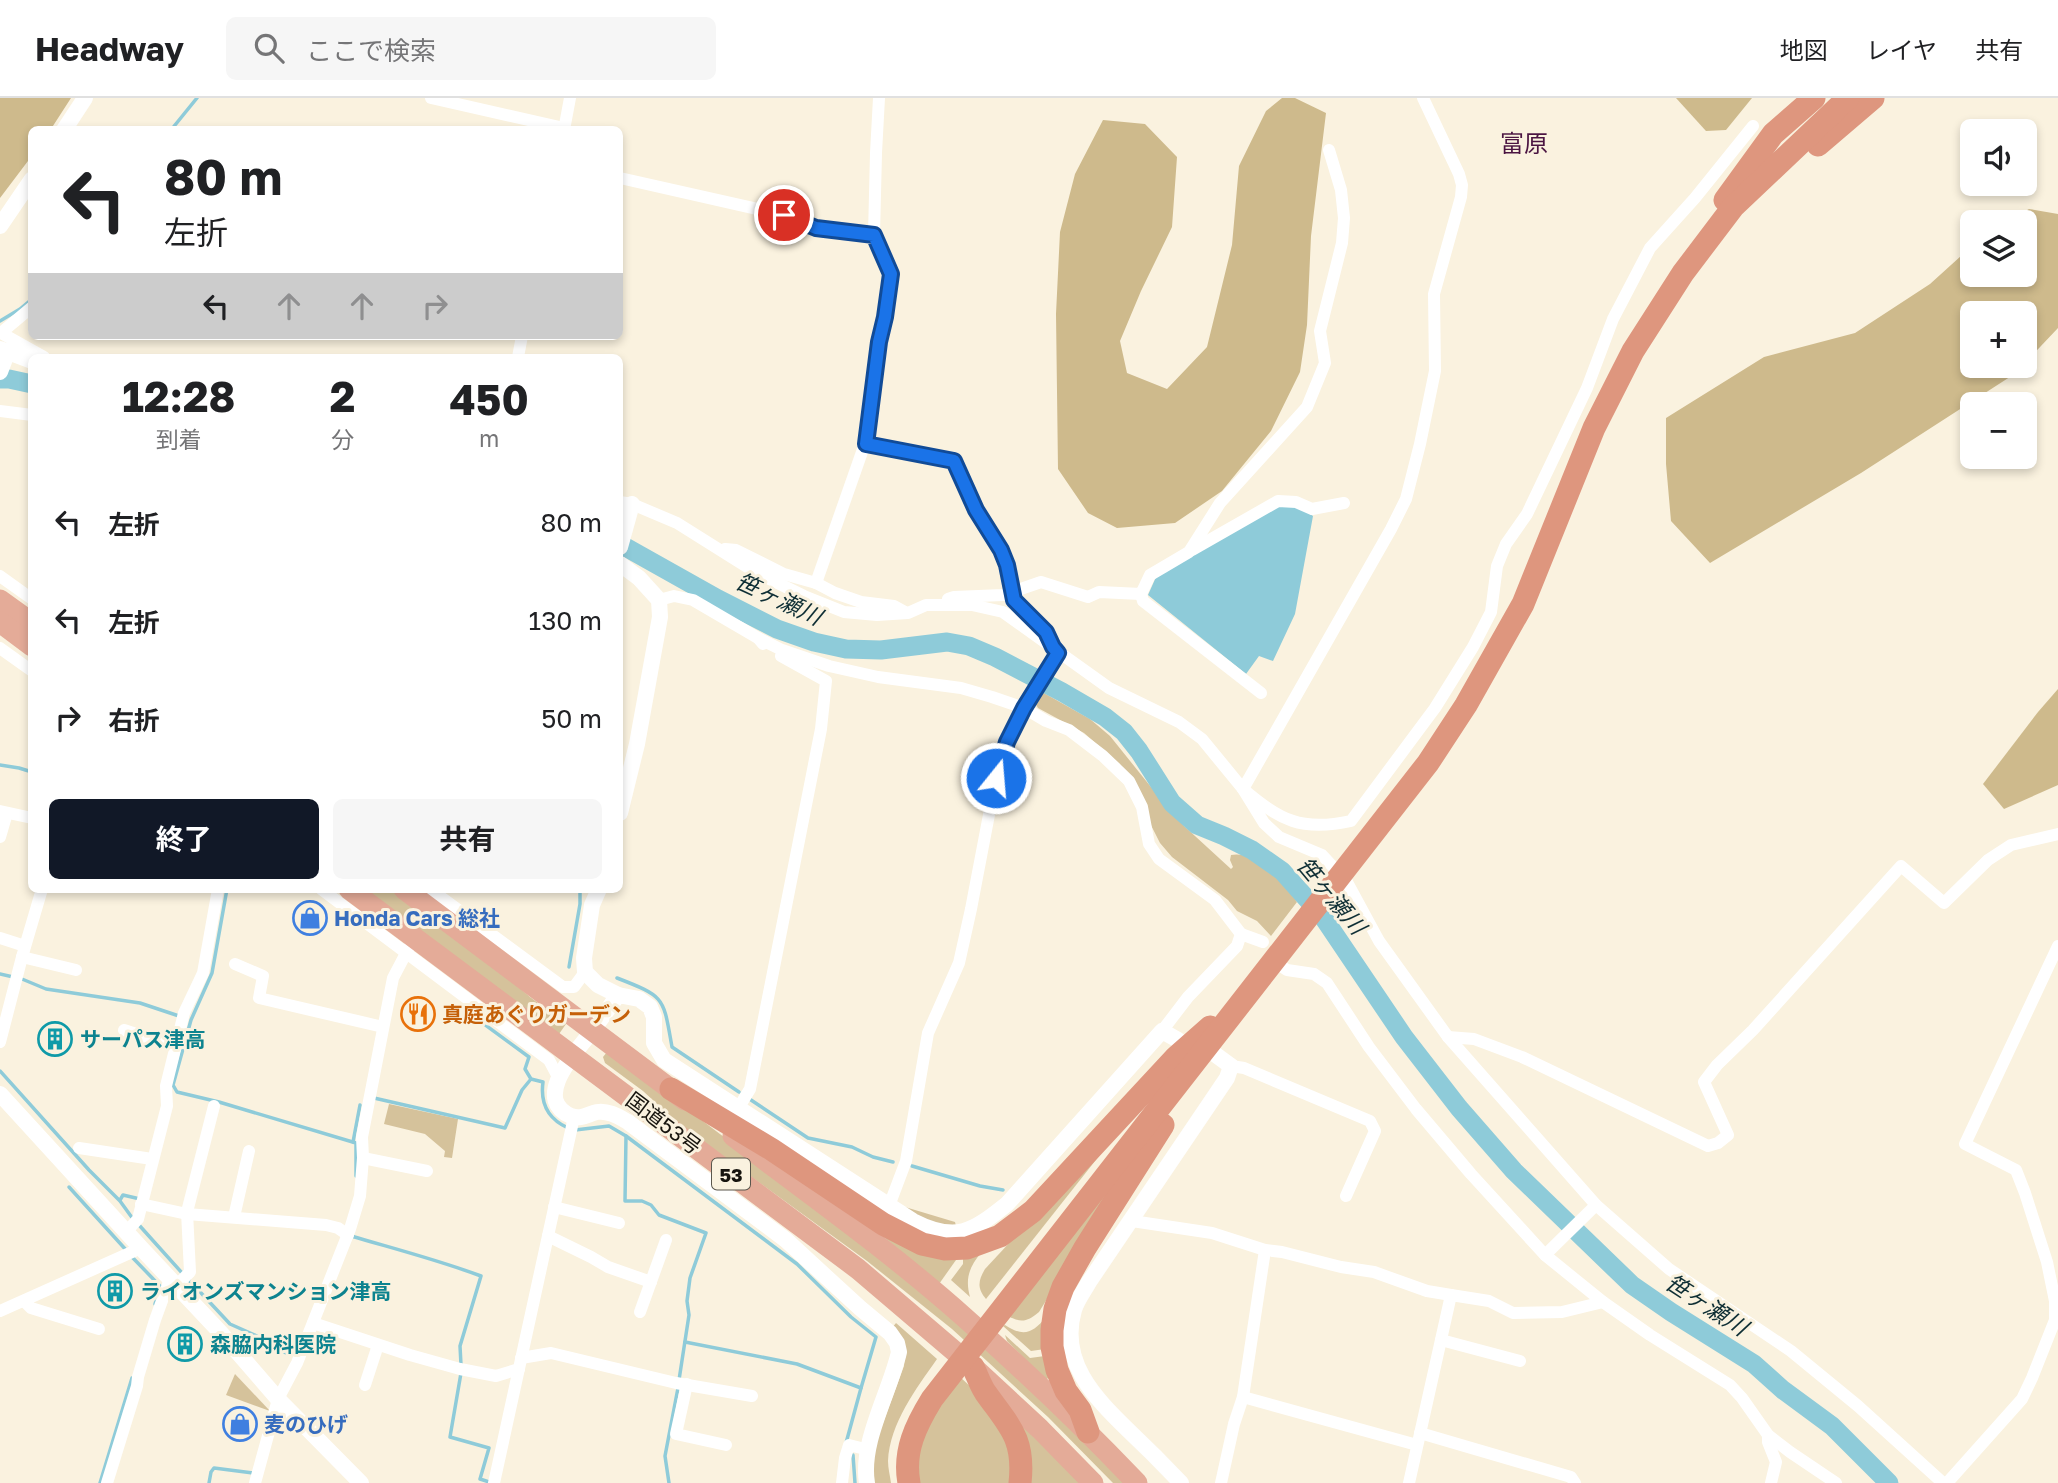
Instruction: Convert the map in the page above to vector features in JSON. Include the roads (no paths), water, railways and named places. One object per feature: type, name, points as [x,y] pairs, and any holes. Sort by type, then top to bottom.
[{"type":"highway","points":[[1088,1432],[1080,1410],[1066,1391],[1052,1347],[1055,1308],[1063,1287],[1225,1017],[1277,941],[1402,788],[1428,763],[1466,705],[1523,604],[1594,428],[1633,351],[1773,134],[1814,98]]},
{"type":"highway","points":[[1729,203],[1776,139],[1826,98]]},
{"type":"highway","points":[[1729,203],[1848,98]]},
{"type":"highway","points":[[1729,203],[1798,162],[1873,98]]},
{"type":"highway","points":[[0,600],[28,620]]},
{"type":"highway","points":[[0,622],[28,643]]},
{"type":"highway","name":"国道53号","points":[[353,893],[411,945],[573,1055],[858,1269],[973,1367],[1093,1483]]},
{"type":"highway","name":"国道53号","points":[[411,893],[875,1244],[963,1316],[1088,1432],[1137,1483]]},
{"type":"highway","points":[[671,1089],[771,1149],[883,1224],[922,1244],[945,1249],[967,1248],[1000,1236],[1033,1211],[1177,1057],[1225,1017]]},
{"type":"highway","points":[[909,1483],[908,1455],[912,1436],[945,1373],[1225,1017]]},
{"type":"highway","points":[[973,1367],[984,1391],[1005,1417],[1015,1436],[1021,1457],[1020,1483]]},
{"type":"highway","points":[[894,1483],[893,1454],[900,1430],[922,1391],[945,1373]]},
{"type":"street","points":[[67,126],[85,98]]},
{"type":"street","points":[[430,98],[551,126]]},
{"type":"street","points":[[565,126],[570,98]]},
{"type":"street","points":[[816,583],[866,444],[891,274],[874,235],[879,98]]},
{"type":"street","points":[[1243,789],[1391,529],[1406,499],[1412,477],[1435,371],[1434,294],[1462,185],[1423,98]]},
{"type":"street","points":[[1243,789],[1270,810],[1296,824],[1335,824],[1351,821],[1435,708],[1491,612],[1497,566],[1506,544],[1527,514],[1587,388],[1613,319],[1650,248],[1695,198],[1753,126]]},
{"type":"street","points":[[1189,552],[1220,503],[1307,407],[1325,363],[1320,331],[1342,243],[1344,218],[1341,190],[1329,150]]},
{"type":"street","points":[[623,179],[784,215],[816,228],[874,235]]},
{"type":"street","points":[[0,226],[28,184]]},
{"type":"street","points":[[28,310],[1,333],[39,354]]},
{"type":"street","points":[[3,358],[28,361]]},
{"type":"street","points":[[0,411],[28,414]]},
{"type":"street","points":[[866,444],[954,461],[976,510],[1001,550],[1014,600],[1046,632],[1055,650]]},
{"type":"street","points":[[1261,693],[1143,601],[1141,594],[1150,575],[1278,501],[1296,502],[1312,509],[1344,503]]},
{"type":"street","points":[[623,525],[626,503],[677,523],[755,572],[844,612],[908,614],[935,605],[972,605],[1003,612],[1110,688],[1179,722],[1202,739],[1243,789],[1264,823],[1279,838],[1322,855],[1347,882],[1379,941],[1448,1037],[1596,1205],[1669,1269],[1791,1350],[1945,1483],[2022,1399],[2055,1320],[2056,1294],[2016,1170],[1965,1144],[2058,946]]},
{"type":"street","points":[[718,548],[736,550],[784,574],[816,583],[860,602],[894,606],[908,614]]},
{"type":"street","points":[[623,566],[639,578],[659,600],[660,617],[623,800]]},
{"type":"street","points":[[0,576],[28,596]]},
{"type":"street","points":[[935,605],[954,597],[1003,595],[1041,582],[1088,597],[1099,592],[1141,594]]},
{"type":"street","points":[[659,600],[674,596],[693,600],[782,650],[829,666],[878,677],[961,688],[1024,708],[1084,740],[1129,781],[1142,807],[1149,844],[1159,859],[1215,900],[1241,934],[1277,941]]},
{"type":"street","points":[[739,1107],[750,1089],[821,729],[826,681],[768,649],[758,638]]},
{"type":"street","points":[[0,648],[28,668]]},
{"type":"street","points":[[889,1206],[906,1161],[929,1033],[959,963],[996,778],[1007,742],[1055,650]]},
{"type":"street","points":[[0,837],[4,812],[28,817]]},
{"type":"street","points":[[1448,1037],[1474,1039],[1513,1054],[1708,1146],[1718,1143],[1728,1135],[1704,1082],[1901,866],[1944,903],[1987,860],[2011,845],[2058,834]]},
{"type":"street","points":[[0,1042],[41,893]]},
{"type":"street","points":[[133,1252],[132,1225],[142,1200],[167,1106],[166,1086],[184,1013],[204,973],[217,893]]},
{"type":"street","points":[[327,893],[411,945],[549,1060],[558,1077]]},
{"type":"street","points":[[435,893],[563,987],[574,987],[585,972],[584,958],[592,905],[597,893]]},
{"type":"street","points":[[585,972],[598,985],[618,995],[639,999],[650,1007],[654,1017],[654,1043],[664,1060],[889,1206],[928,1229],[946,1233],[963,1232],[980,1225],[1007,1204],[1162,1031],[1188,997],[1237,946],[1241,934]]},
{"type":"street","points":[[0,939],[23,951],[76,970]]},
{"type":"street","points":[[256,1483],[278,1399],[291,1376],[313,1323],[348,1235],[360,1196],[362,1138],[383,1027],[393,978],[411,945]]},
{"type":"street","points":[[235,964],[263,976],[259,998],[383,1027]]},
{"type":"street","points":[[1281,966],[1287,970],[1314,974],[1327,983],[1369,1047],[1416,1109],[1545,1255],[1603,1302],[1730,1385],[1768,1435],[1836,1483]]},
{"type":"street","points":[[494,1482],[572,1125],[556,1101],[558,1077],[618,995]]},
{"type":"street","points":[[124,1030],[176,1047]]},
{"type":"street","points":[[1162,1031],[1178,1040]]},
{"type":"street","points":[[1216,1055],[1231,1066],[1244,1068],[1370,1121],[1375,1131],[1346,1196]]},
{"type":"street","points":[[1181,1483],[1099,1401],[1082,1379],[1073,1357],[1070,1334],[1074,1309],[1089,1282],[1227,1078],[1231,1066]]},
{"type":"street","points":[[1,1100],[132,1225]]},
{"type":"street","points":[[107,1483],[175,1283],[190,1272],[187,1211],[214,1106]]},
{"type":"street","points":[[572,1125],[599,1111],[610,1112],[628,1122],[786,1240],[890,1333],[899,1352],[869,1450],[867,1483]]},
{"type":"street","points":[[79,1148],[152,1159]]},
{"type":"street","points":[[234,1217],[249,1151]]},
{"type":"street","points":[[363,1158],[427,1171]]},
{"type":"street","points":[[142,1200],[187,1211],[326,1224],[348,1235]]},
{"type":"street","points":[[1545,1255],[1596,1205]]},
{"type":"street","points":[[554,1207],[619,1223]]},
{"type":"street","points":[[1132,1221],[1212,1233],[1265,1250],[1374,1272],[1427,1291],[1489,1301],[1513,1313],[1562,1312],[1603,1302]]},
{"type":"street","points":[[548,1236],[608,1267],[651,1282]]},
{"type":"street","points":[[640,1312],[666,1240]]},
{"type":"street","points":[[1221,1483],[1243,1397],[1265,1250]]},
{"type":"street","points":[[133,1252],[175,1283],[278,1399],[361,1483]]},
{"type":"street","points":[[0,1311],[133,1252]]},
{"type":"street","points":[[1409,1483],[1451,1295]]},
{"type":"street","points":[[24,1301],[31,1308],[99,1329]]},
{"type":"street","points":[[313,1323],[410,1356],[496,1376],[551,1353],[681,1384],[752,1396]]},
{"type":"street","points":[[1441,1340],[1520,1361]]},
{"type":"street","points":[[365,1385],[378,1345]]},
{"type":"street","points":[[681,1384],[676,1434],[726,1445]]},
{"type":"street","points":[[1243,1397],[1571,1477],[1575,1483]]},
{"type":"street","points":[[1768,1435],[1776,1462],[1771,1483]]},
{"type":"street","points":[[842,1483],[849,1445],[869,1450]]},
{"type":"street","points":[[1776,1462],[1808,1465]]},
{"type":"water","points":[[1297,506],[1313,516],[1295,614],[1273,661],[1259,656],[1246,674],[1148,595],[1156,577],[1276,507]]},
{"type":"waterway","points":[[174,126],[197,98]]},
{"type":"waterway","points":[[0,321],[28,302]]},
{"type":"waterway","name":"笹ヶ瀬川","points":[[0,379],[28,383]]},
{"type":"waterway","name":"笹ヶ瀬川","points":[[623,546],[777,629],[814,642],[846,649],[881,650],[947,642],[969,646],[995,657],[1105,717],[1124,732],[1139,751],[1172,803],[1197,825],[1252,850],[1282,871],[1323,917],[1404,1037],[1459,1108],[1514,1171],[1632,1285],[1754,1364],[1783,1390],[1832,1426],[1889,1483]]},
{"type":"waterway","points":[[0,765],[28,771]]},
{"type":"waterway","points":[[226,893],[212,973],[191,1020],[173,1085],[177,1092],[356,1143],[356,1176]]},
{"type":"waterway","points":[[569,967],[580,893]]},
{"type":"waterway","points":[[0,974],[46,989],[140,1003],[179,1016]]},
{"type":"waterway","points":[[617,978],[645,990],[660,1001],[664,1008],[672,1047],[739,1092]]},
{"type":"waterway","points":[[469,1013],[529,1057],[525,1069],[531,1079],[543,1082],[543,1097],[547,1110],[555,1120],[568,1128]]},
{"type":"waterway","points":[[0,1071],[120,1201],[133,1219]]},
{"type":"waterway","points":[[374,1098],[505,1128],[522,1090],[531,1079]]},
{"type":"waterway","points":[[748,1098],[808,1138],[852,1147],[873,1157],[893,1162]]},
{"type":"waterway","points":[[353,1142],[360,1105]]},
{"type":"waterway","points":[[575,1130],[609,1126],[626,1136],[625,1201],[642,1201],[651,1205],[659,1215],[706,1233],[690,1278],[687,1301],[689,1315],[679,1380]]},
{"type":"waterway","points":[[626,1136],[797,1264],[851,1317],[876,1337],[861,1388]]},
{"type":"waterway","points":[[912,1166],[1003,1190]]},
{"type":"waterway","points":[[69,1187],[127,1251]]},
{"type":"waterway","points":[[120,1200],[123,1195],[140,1199]]},
{"type":"waterway","points":[[139,1225],[183,1274]]},
{"type":"waterway","points":[[351,1236],[481,1276],[460,1346],[461,1365]]},
{"type":"waterway","points":[[132,1257],[160,1286],[155,1304]]},
{"type":"waterway","points":[[188,1279],[230,1324],[286,1353]]},
{"type":"waterway","points":[[685,1342],[797,1364],[861,1388],[846,1443]]},
{"type":"waterway","points":[[461,1373],[450,1437],[489,1448],[480,1479],[492,1483]]},
{"type":"waterway","points":[[100,1483],[132,1378]]},
{"type":"waterway","points":[[669,1483],[665,1456],[678,1388]]},
{"type":"waterway","points":[[853,1455],[855,1483]]},
{"type":"waterway","points":[[209,1483],[214,1468],[253,1473]]},
{"type":"place","name":"Honda Cars 総社","points":[[310,918]]},
{"type":"place","name":"真庭あぐりガーデン","points":[[418,1014]]},
{"type":"place","name":"サーパス津高","points":[[55,1039]]},
{"type":"place","name":"ライオンズマンション津高","points":[[115,1291]]},
{"type":"place","name":"森脇内科医院","points":[[185,1344]]},
{"type":"place","name":"麦のひげ","points":[[240,1424]]},
{"type":"district","name":"富原","points":[[1524,142]]}]
